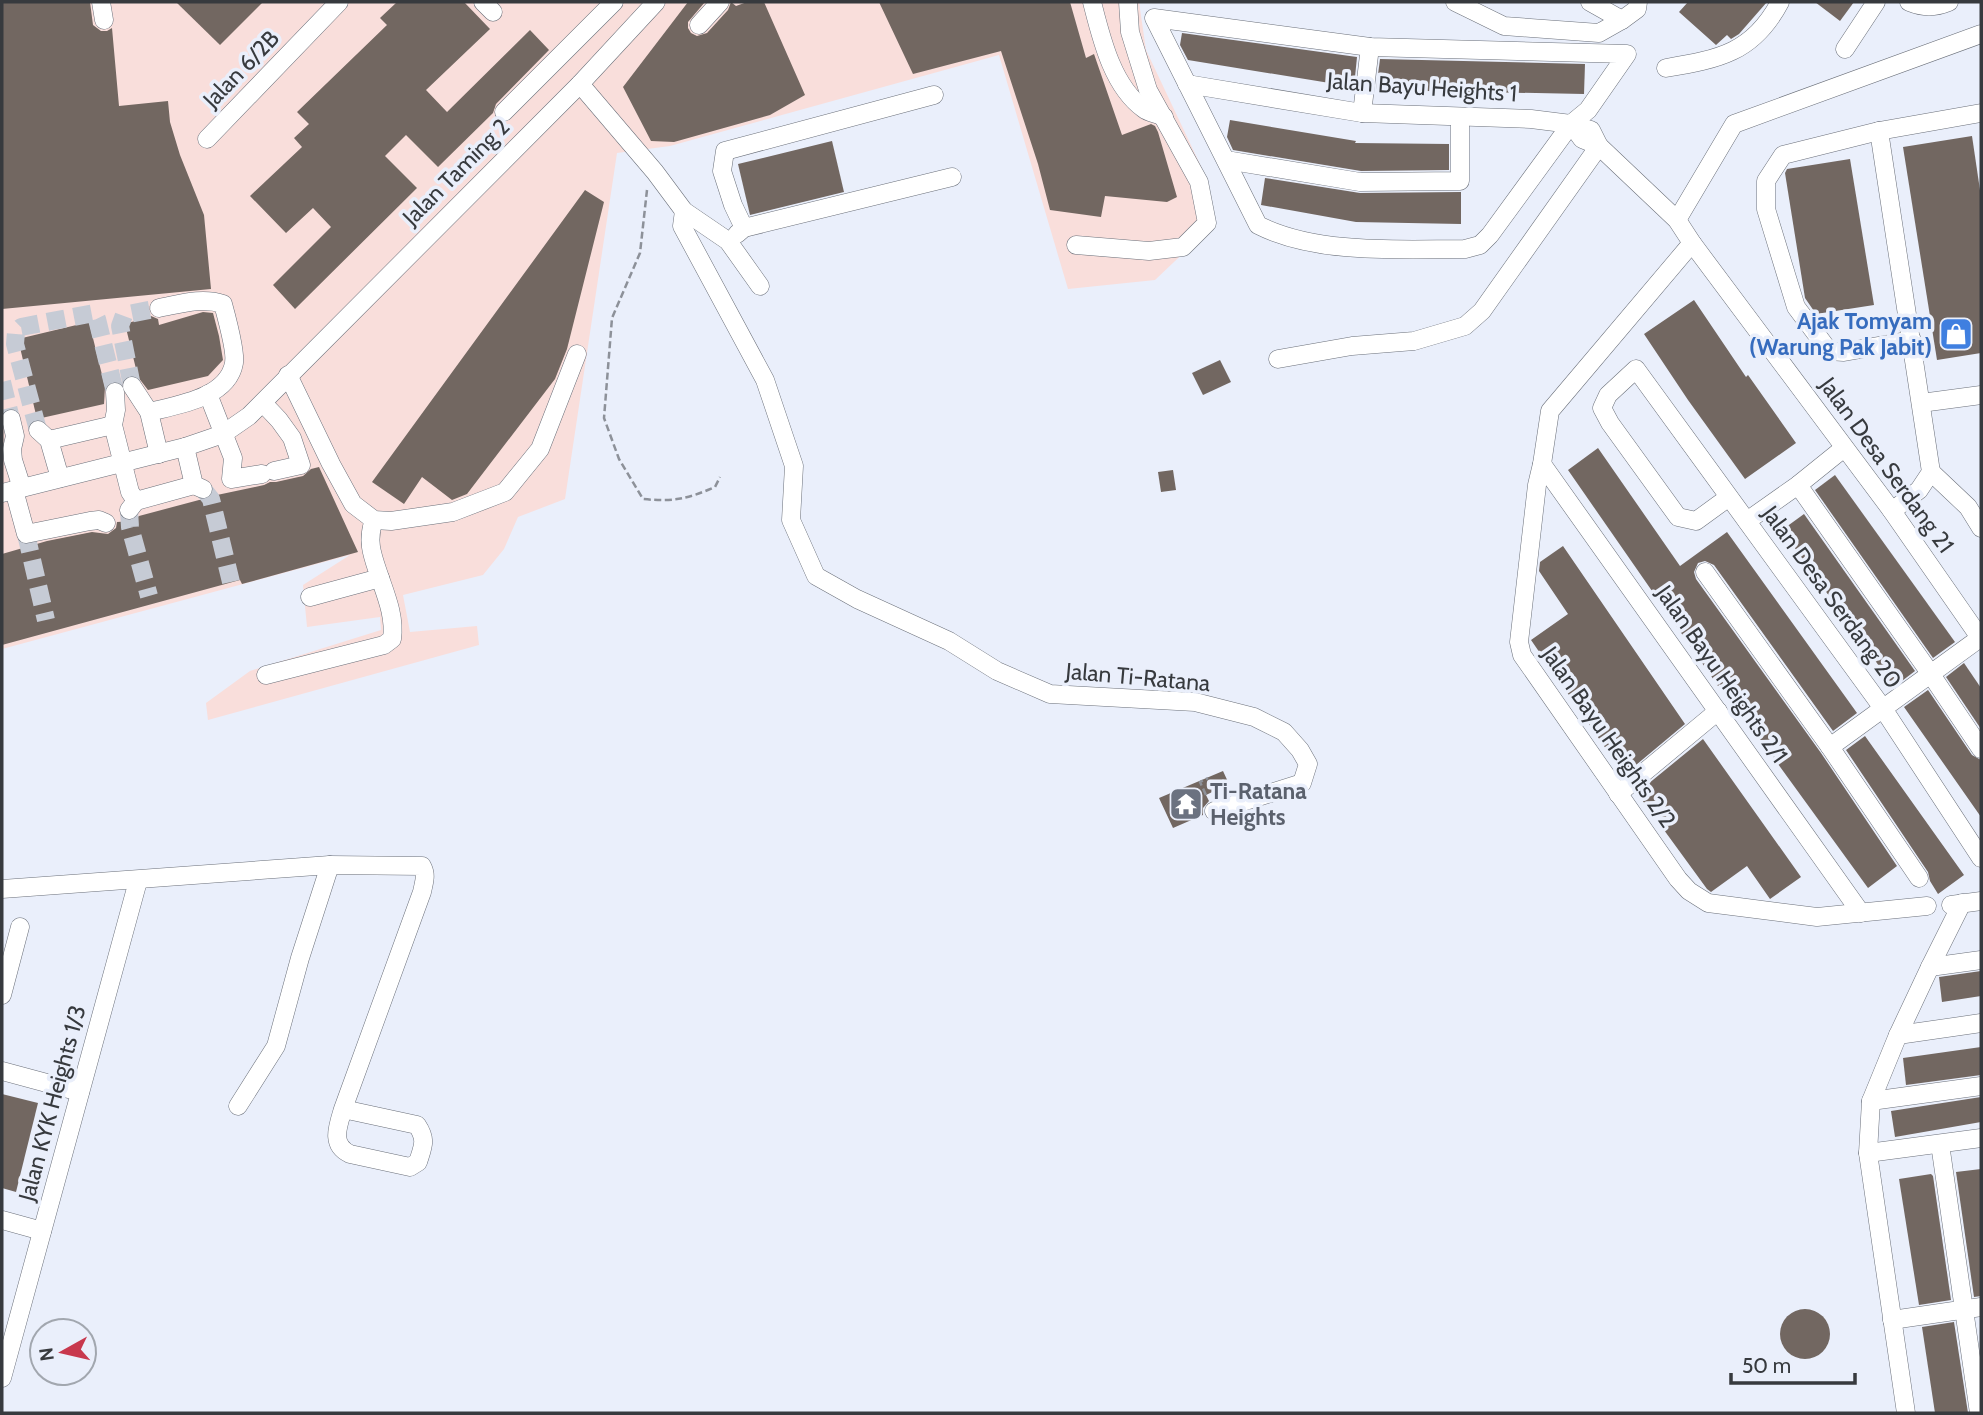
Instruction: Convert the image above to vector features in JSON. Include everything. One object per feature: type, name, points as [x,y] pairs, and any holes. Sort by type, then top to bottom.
[{"type":"street","points":[[101,2],[104,20]]},
{"type":"street","points":[[504,112],[614,2]]},
{"type":"street","name":"Jalan Taming 2","points":[[13,490],[185,447],[223,434],[249,416],[580,83],[656,2]]},
{"type":"street","points":[[699,25],[720,2]]},
{"type":"street","points":[[1092,2],[1104,49],[1124,89],[1144,110],[1164,117]]},
{"type":"street","points":[[1076,245],[1149,251],[1183,247],[1207,223],[1199,182],[1148,90],[1130,32],[1128,2]]},
{"type":"street","points":[[1455,2],[1504,26],[1599,33],[1637,9],[1638,2]]},
{"type":"street","points":[[1590,2],[1622,20]]},
{"type":"street","points":[[1666,68],[1709,61],[1745,45],[1765,26],[1780,2]]},
{"type":"street","points":[[1845,49],[1876,2]]},
{"type":"street","points":[[1909,2],[1923,8],[1949,2]]},
{"type":"street","name":"Jalan 6/2B","points":[[207,139],[334,3]]},
{"type":"street","points":[[1154,18],[1370,47],[1627,54],[1588,110],[1571,124],[1480,245],[1465,249],[1356,248],[1284,236],[1258,225],[1154,18]]},
{"type":"street","points":[[1677,220],[1734,124],[1981,34]]},
{"type":"street","points":[[1362,113],[1370,47]]},
{"type":"street","points":[[580,83],[684,211],[728,241],[760,286]]},
{"type":"street","name":"Jalan Bayu Heights 1","points":[[1187,84],[1362,113],[1531,119],[1571,124]]},
{"type":"street","points":[[744,228],[722,171],[725,151],[934,95]]},
{"type":"street","points":[[1912,340],[1844,352],[1829,351],[1796,307],[1766,209],[1766,181],[1783,155],[1880,131],[1981,113]]},
{"type":"street","points":[[1226,160],[1360,182],[1460,181],[1460,117]]},
{"type":"street","name":"Jalan Desa Serdang 21","points":[[1571,124],[1591,130],[1599,146],[1677,220],[1892,511],[1981,638]]},
{"type":"street","points":[[1880,131],[1931,472],[1968,507],[1981,528]]},
{"type":"street","points":[[1278,359],[1352,346],[1414,341],[1465,326],[1482,311],[1599,146]]},
{"type":"street","points":[[728,241],[744,228],[952,177]]},
{"type":"street","name":"Jalan Ti-Ratana","points":[[684,211],[682,226],[765,380],[794,466],[791,520],[817,576],[857,599],[948,641],[997,671],[1049,694],[1195,702],[1254,716],[1284,732],[1308,764],[1302,783],[1214,811]]},
{"type":"street","name":"Jalan Bayu Heights 2/2","points":[[1692,243],[1550,411],[1537,485],[1519,642],[1522,656],[1678,878],[1689,891],[1708,903],[1816,917],[1927,906]]},
{"type":"street","points":[[149,412],[208,394],[225,383],[234,363],[223,304],[197,301],[159,308]]},
{"type":"street","points":[[288,375],[353,504],[374,520],[391,521],[453,512],[505,492],[540,449],[577,354]]},
{"type":"street","name":"Jalan Desa Serdang 20","points":[[1729,497],[1696,521],[1678,517],[1610,423],[1602,408],[1608,395],[1636,369],[1882,707],[1981,858]]},
{"type":"street","points":[[132,386],[149,412],[159,454]]},
{"type":"street","points":[[115,392],[113,425],[133,505],[199,487],[185,447]]},
{"type":"street","points":[[208,394],[233,458],[231,479],[301,465],[292,438],[263,404]]},
{"type":"street","points":[[1921,403],[1981,395]]},
{"type":"street","points":[[11,419],[15,436],[7,451],[13,490],[26,534],[90,521],[99,520],[106,523]]},
{"type":"street","points":[[60,478],[43,435],[113,425]]},
{"type":"street","points":[[1747,521],[1844,448]]},
{"type":"street","name":"Jalan Bayu Heights 2/1","points":[[1542,464],[1861,913]]},
{"type":"street","points":[[1892,511],[1919,491],[1931,472]]},
{"type":"street","points":[[1798,485],[1981,749]]},
{"type":"street","points":[[266,675],[384,645],[392,639],[394,628],[389,604],[371,549],[369,533],[374,520]]},
{"type":"street","points":[[1705,572],[1830,747],[1919,878]]},
{"type":"street","points":[[310,597],[380,578]]},
{"type":"street","points":[[1830,747],[1981,638]]},
{"type":"street","points":[[1618,794],[1718,711]]},
{"type":"street","points":[[238,1106],[276,1046],[299,958],[330,865]]},
{"type":"street","points":[[2,889],[330,865],[422,866],[425,872],[422,892],[344,1109],[337,1130],[337,1143],[343,1151],[350,1154],[410,1167],[418,1162],[423,1135],[417,1125],[344,1109]]},
{"type":"street","name":"Jalan KYK Heights 1/3","points":[[2,1376],[138,881]]},
{"type":"street","points":[[1906,1413],[1868,1153],[1871,1101],[1955,904],[1981,901]]},
{"type":"street","points":[[2,995],[20,927]]},
{"type":"street","points":[[1930,967],[1981,960]]},
{"type":"street","points":[[1898,1035],[1981,1023]]},
{"type":"street","points":[[2,1071],[80,1092]]},
{"type":"street","points":[[1871,1101],[1981,1086]]},
{"type":"street","points":[[1868,1153],[1981,1138]]},
{"type":"street","points":[[1940,1144],[1972,1308],[1979,1413]]},
{"type":"street","points":[[2,1220],[42,1231]]},
{"type":"street","points":[[1892,1320],[1972,1308]]},
{"type":"path","points":[[651,168],[644,204],[640,253],[612,318],[604,418],[618,459],[643,499],[667,501],[690,498],[715,487],[720,477]]},
{"type":"path","points":[[1208,778],[1200,782],[1214,811]]},
{"type":"shaded area","points":[[2,2],[1139,2],[1146,50],[1206,177],[1213,225],[1155,280],[1068,289],[999,55],[670,146],[617,153],[565,499],[518,517],[504,549],[483,575],[403,595],[410,632],[477,626],[479,645],[208,720],[206,703],[250,671],[381,630],[380,617],[307,627],[303,585],[350,555],[2,649]]},
{"type":"building","points":[[2,2],[90,2],[93,25],[101,31],[112,28],[119,106],[168,101],[170,122],[180,155],[204,215],[211,289],[2,309]]},
{"type":"building","points":[[176,2],[263,2],[220,45]]},
{"type":"building","points":[[397,2],[464,2],[490,29],[426,90],[447,112],[530,30],[549,50],[496,104],[493,113],[438,167],[406,135],[385,156],[417,188],[295,309],[273,285],[331,227],[313,208],[286,233],[250,196],[302,147],[294,138],[309,124],[297,112],[387,25],[380,18]]},
{"type":"building","points":[[688,2],[705,2],[688,22],[691,33],[697,36],[707,33],[728,10],[731,2],[736,6],[747,2],[764,2],[805,95],[770,115],[674,142],[651,141],[623,87]]},
{"type":"building","points":[[879,2],[1070,2],[1086,58],[1094,54],[1122,135],[1151,124],[1155,126],[1177,197],[1167,202],[1105,196],[1101,217],[1050,210],[1001,51],[913,74]]},
{"type":"building","points":[[1688,2],[1767,2],[1739,34],[1731,39],[1727,35],[1716,45],[1679,12]]},
{"type":"building","points":[[1815,2],[1854,2],[1840,21]]},
{"type":"building","points":[[1182,33],[1357,57],[1354,87],[1188,60],[1180,45]]},
{"type":"building","points":[[1380,59],[1585,64],[1584,94],[1376,90]]},
{"type":"building","points":[[1230,120],[1356,141],[1355,143],[1449,144],[1449,170],[1361,171],[1233,150],[1227,137]]},
{"type":"building","points":[[1972,136],[1981,197],[1981,353],[1937,360],[1903,147]]},
{"type":"building","points":[[832,141],[844,192],[750,215],[738,164]]},
{"type":"building","points":[[1850,159],[1874,305],[1816,314],[1805,298],[1785,173],[1787,169]]},
{"type":"building","points":[[1265,178],[1360,193],[1461,192],[1461,224],[1356,222],[1261,205]]},
{"type":"building","points":[[585,190],[604,202],[567,349],[555,379],[467,494],[452,500],[422,477],[404,504],[372,482]]},
{"type":"building","points":[[1694,300],[1746,377],[1748,375],[1796,443],[1745,479],[1644,334]]},
{"type":"building","points":[[203,312],[213,313],[223,360],[208,376],[148,390],[138,377],[125,324],[151,316],[158,319],[159,325]]},
{"type":"building","points":[[89,322],[105,387],[104,404],[37,419],[18,339]]},
{"type":"building","points":[[1220,360],[1231,382],[1203,395],[1192,373]]},
{"type":"building","points":[[1598,448],[1680,566],[1727,532],[1857,713],[1833,731],[1714,565],[1705,561],[1698,563],[1694,572],[1696,579],[1821,753],[1897,866],[1868,888],[1720,684],[1718,686],[1568,470]]},
{"type":"building","points":[[319,467],[358,552],[242,584],[240,580],[2,645],[2,554],[92,532],[108,534],[116,528],[117,522],[133,521],[139,516],[217,495],[303,476],[311,469]]},
{"type":"building","points":[[1173,470],[1176,490],[1161,492],[1158,472]]},
{"type":"building","points":[[1835,475],[1955,642],[1933,658],[1815,490]]},
{"type":"building","points":[[1804,514],[1915,671],[1894,687],[1782,530]]},
{"type":"building","points":[[1563,546],[1685,724],[1624,775],[1531,640],[1568,614],[1539,571],[1540,562]]},
{"type":"building","points":[[1964,663],[1981,688],[1981,729],[1946,677]]},
{"type":"building","points":[[1928,690],[1972,755],[1981,760],[1981,817],[1904,707]]},
{"type":"building","points":[[1865,736],[1964,875],[1938,894],[1928,872],[1846,750]]},
{"type":"building","points":[[1703,739],[1801,877],[1770,899],[1747,866],[1711,892],[1707,889],[1637,793]]},
{"type":"building","name":"Ti-Ratana Heights","points":[[1223,771],[1229,784],[1206,795],[1209,801],[1203,808],[1203,815],[1173,828],[1159,798]]},
{"type":"building","points":[[1981,971],[1981,996],[1942,1002],[1939,977]]},
{"type":"building","points":[[1981,1047],[1981,1075],[1906,1085],[1903,1058]]},
{"type":"building","points":[[2,1094],[38,1103],[16,1192],[2,1188]]},
{"type":"building","points":[[1981,1097],[1981,1122],[1895,1137],[1891,1111]]},
{"type":"building","points":[[1981,1169],[1981,1296],[1974,1297],[1956,1172]]},
{"type":"building","points":[[1931,1174],[1951,1300],[1919,1305],[1899,1179]]},
{"type":"building","points":[[1805,1309],[1822,1317],[1830,1334],[1822,1351],[1805,1359],[1788,1351],[1780,1334],[1788,1317]]},
{"type":"building","points":[[1954,1322],[1968,1413],[1935,1413],[1922,1327]]},
{"type":"tunnel","points":[[132,386],[120,326],[124,315],[159,308]]},
{"type":"tunnel","points":[[38,430],[15,344],[16,332],[21,327],[94,313],[115,392]]},
{"type":"tunnel","points":[[2,382],[11,419]]},
{"type":"tunnel","points":[[203,489],[211,499],[231,582]]},
{"type":"tunnel","points":[[129,510],[130,527],[149,596]]},
{"type":"tunnel","points":[[26,534],[46,620]]},
{"type":"place","name":"Ajak Tomyam (Warung Pak Jabit)","points":[[1956,334]]},
{"type":"place","name":"Ti-Ratana Heights","points":[[1186,804]]}]
